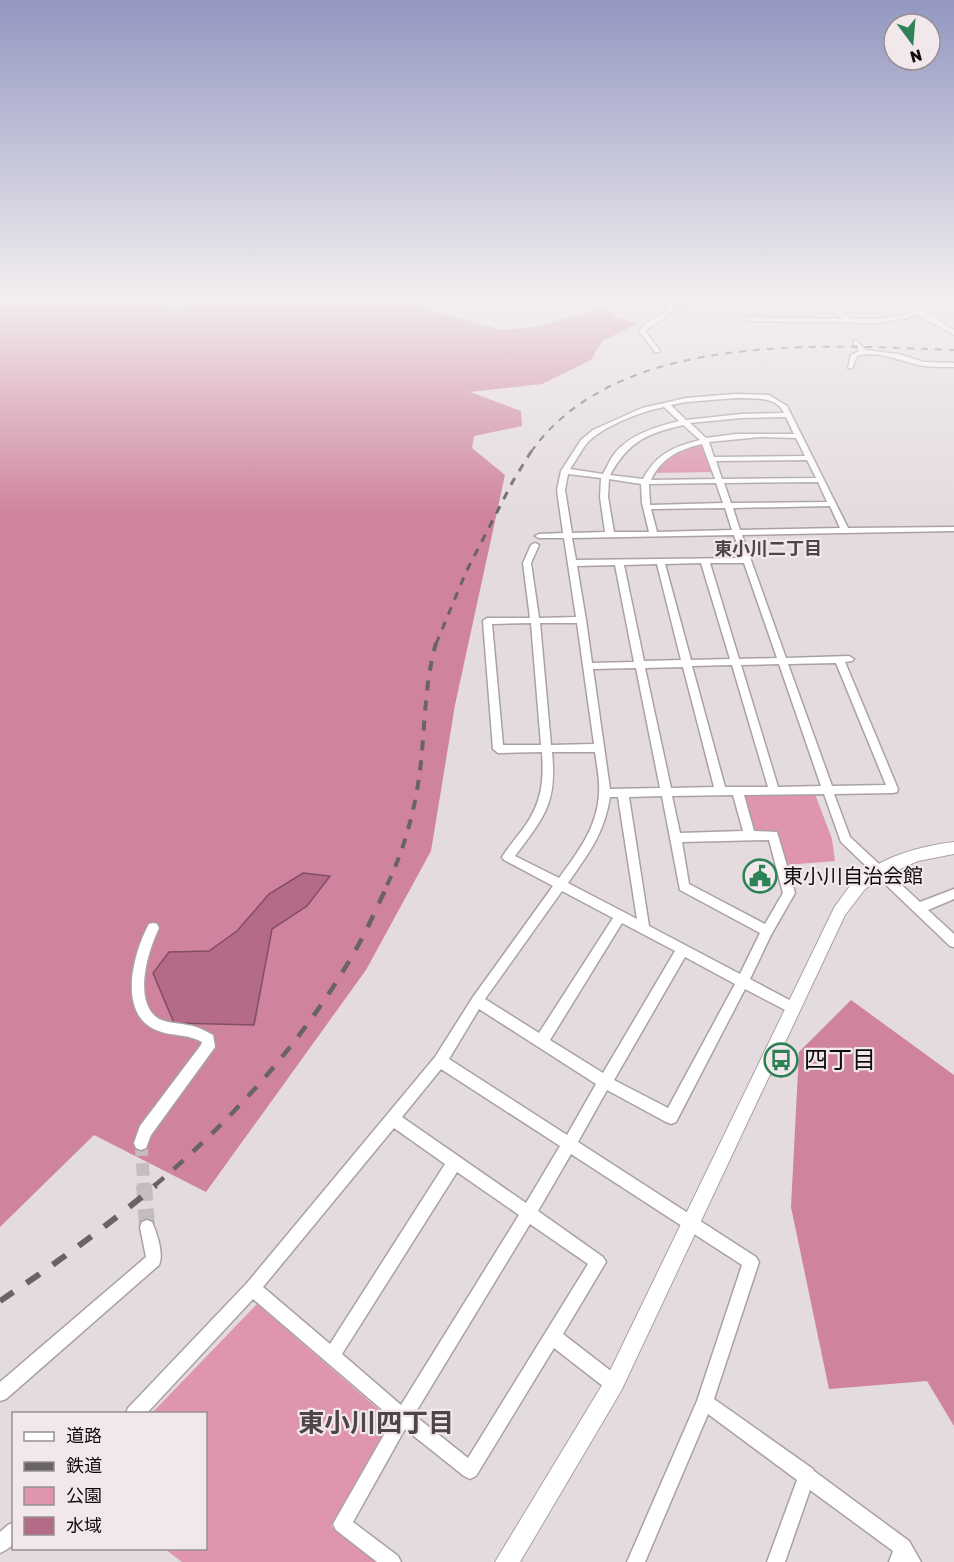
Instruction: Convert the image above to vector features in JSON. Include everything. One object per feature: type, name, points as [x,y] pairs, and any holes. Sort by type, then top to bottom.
[{"type":"street","points":[[135,1412],[252,1288],[440,1061],[477,1001],[587,848],[601,819],[605,793],[600,748],[561,489],[565,471],[576,453],[596,432],[624,417],[665,404],[718,397],[769,397],[785,407],[845,530]]},
{"type":"street","points":[[665,404],[705,441],[845,839],[954,942]]},
{"type":"street","points":[[610,535],[604,497],[605,477],[619,454],[633,442],[671,425],[684,422],[730,416],[789,416]]},
{"type":"street","points":[[654,534],[647,507],[645,482],[654,467],[667,456],[684,447],[731,437],[800,436]]},
{"type":"street","points":[[712,459],[810,458]]},
{"type":"street","points":[[565,471],[645,482],[821,480]]},
{"type":"street","points":[[647,507],[833,504]]},
{"type":"street","points":[[539,536],[954,529]]},
{"type":"street","points":[[535,545],[527,563],[547,750],[548,791],[545,804],[537,819],[508,857],[793,1008]]},
{"type":"street","points":[[573,563],[747,560]]},
{"type":"street","points":[[660,561],[720,790]]},
{"type":"street","points":[[705,561],[774,790]]},
{"type":"street","points":[[619,562],[684,887],[767,931]]},
{"type":"street","points":[[582,620],[487,621],[498,749],[600,748]]},
{"type":"street","points":[[588,666],[845,660],[893,789],[605,793]]},
{"type":"street","points":[[737,790],[750,836]]},
{"type":"street","points":[[623,792],[644,930]]},
{"type":"street","points":[[477,1001],[605,1082],[671,1117],[789,892],[773,835],[676,838]]},
{"type":"street","points":[[507,1562],[614,1384],[840,911],[861,884],[879,872],[945,848],[954,848]]},
{"type":"street","points":[[919,908],[954,894]]},
{"type":"street","points":[[541,1042],[620,917]]},
{"type":"street","points":[[141,1143],[145,1131],[204,1054],[208,1039],[199,1032],[157,1024],[146,1016],[139,995],[139,973],[144,949],[153,928]]},
{"type":"street","points":[[392,1562],[342,1524],[403,1417],[569,1145],[682,950]]},
{"type":"street","points":[[440,1061],[751,1262],[705,1402],[636,1562]]},
{"type":"street","points":[[252,1288],[403,1417],[470,1470],[598,1262],[393,1119]]},
{"type":"street","points":[[332,1355],[455,1162]]},
{"type":"street","points":[[0,1393],[154,1260],[147,1227]]},
{"type":"street","points":[[552,1336],[614,1384]]},
{"type":"street","points":[[705,1402],[807,1475],[904,1557]]},
{"type":"street","points":[[776,1562],[807,1475]]},
{"type":"street","points":[[0,1544],[12,1533]]},
{"type":"green space","points":[[703,445],[712,472],[655,473],[668,458]]},
{"type":"green space","points":[[743,794],[815,794],[832,839],[835,861],[785,865],[776,832],[753,832]]},
{"type":"green space","points":[[257,1304],[392,1421],[331,1526],[376,1562],[182,1562],[166,1550],[207,1550],[207,1412],[153,1412]]},
{"type":"shaded area","points":[[0,370],[571,370],[542,384],[470,392],[521,411],[522,426],[474,436],[472,448],[505,475],[455,705],[431,851],[366,970],[206,1192],[94,1135],[0,1227]]},
{"type":"shaded area","points":[[851,1000],[954,1075],[954,1426],[927,1381],[829,1389],[791,1207],[799,1052]]},
{"type":"water","points":[[303,873],[330,876],[307,906],[272,929],[254,1025],[174,1023],[153,973],[169,952],[209,951],[237,931],[269,894]]},
{"type":"tunnel","points":[[141,1143],[144,1186]]},
{"type":"tunnel","points":[[144,1185],[147,1227]]},
{"type":"railway","points":[[531,452],[568,412],[615,384],[654,370]]},
{"type":"railway","points":[[436,644],[466,572],[513,481],[532,450]]},
{"type":"railway","points":[[387,885],[406,837],[414,803],[420,769],[428,683],[436,643]]},
{"type":"railway","points":[[154,1186],[213,1132],[294,1042],[340,976],[360,942],[388,884]]},
{"type":"railway","points":[[0,1301],[80,1245],[156,1185]]},
{"type":"place","name":"東小川自治会館","points":[[760,876]]},
{"type":"place","name":"四丁目","points":[[781,1060]]},
{"type":"district","name":"東小川二丁目","points":[[768,549]]},
{"type":"district","name":"東小川四丁目","points":[[376,1423]]}]
